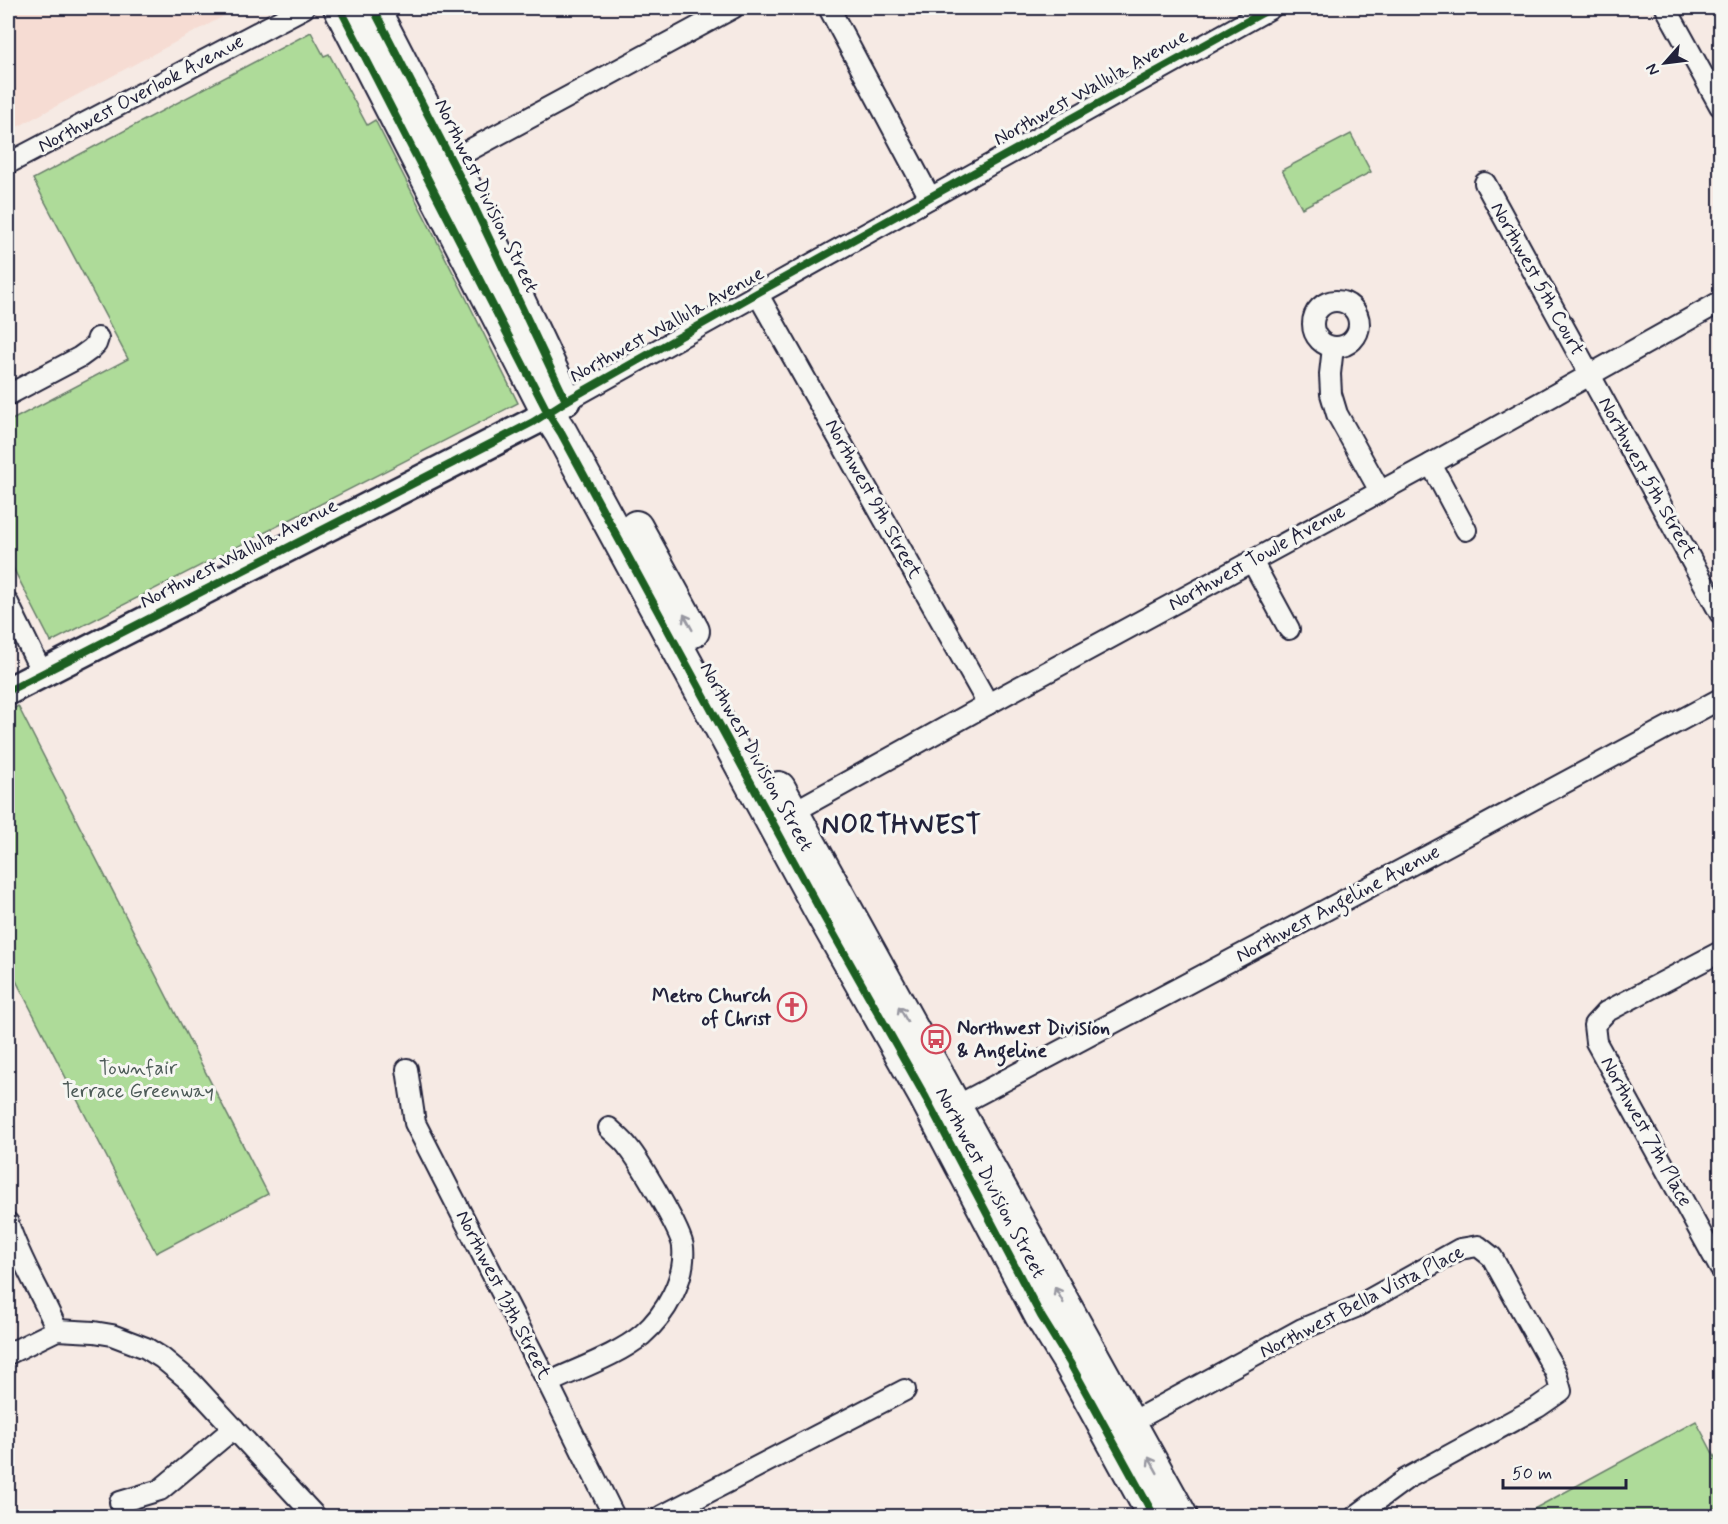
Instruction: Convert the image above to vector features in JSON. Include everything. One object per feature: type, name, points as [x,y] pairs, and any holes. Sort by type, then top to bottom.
[{"type":"main road","name":"Northwest Division Street","points":[[340,8],[557,407]]},
{"type":"main road","name":"Northwest Division Street","points":[[372,8],[464,183],[557,407],[561,433],[641,583],[783,818],[819,908],[945,1112],[1041,1317],[1070,1364],[1181,1516]]},
{"type":"main road","name":"Northwest Division Street","points":[[1119,1429],[1154,1516]]},
{"type":"street","name":"Northwest Overlook Avenue","points":[[9,163],[304,8]]},
{"type":"street","points":[[451,160],[733,8]]},
{"type":"street","points":[[829,8],[930,198]]},
{"type":"street","name":"Northwest Wallula Avenue","points":[[8,691],[522,428],[757,293],[930,198],[1244,14],[1271,8]]},
{"type":"street","points":[[1666,8],[1720,106]]},
{"type":"street","name":"Northwest 5th Court","points":[[1485,183],[1590,375]]},
{"type":"street","name":"Northwest 9th Street","points":[[757,293],[988,704]]},
{"type":"street","name":"Northwest Towle Avenue","points":[[783,818],[1431,464],[1720,302]]},
{"type":"street","points":[[8,395],[80,357],[92,349],[98,338]]},
{"type":"street","points":[[1333,347],[1330,375],[1331,394],[1337,414],[1380,491]]},
{"type":"street","name":"Northwest 5th Street","points":[[1590,375],[1720,613]]},
{"type":"street","points":[[1431,464],[1466,530]]},
{"type":"street","points":[[1252,561],[1289,628]]},
{"type":"street","points":[[8,603],[42,673]]},
{"type":"street","name":"Northwest Angeline Avenue","points":[[945,1112],[1720,699]]},
{"type":"street","name":"Northwest 7th Place","points":[[1720,952],[1606,1012],[1594,1025],[1596,1042],[1720,1268]]},
{"type":"street","name":"Northwest 13th Street","points":[[407,1070],[415,1123],[614,1516]]},
{"type":"street","points":[[548,1383],[621,1349],[642,1335],[666,1307],[676,1286],[682,1263],[683,1244],[667,1211],[629,1148],[609,1128]]},
{"type":"street","points":[[8,1223],[57,1330]]},
{"type":"street","name":"Northwest Bella Vista Place","points":[[1119,1429],[1302,1329],[1356,1307],[1460,1249],[1478,1246],[1492,1257],[1556,1373],[1561,1391],[1538,1407],[1406,1479],[1356,1516]]},
{"type":"street","points":[[8,1354],[57,1330],[94,1332],[146,1348],[177,1369],[315,1516]]},
{"type":"street","points":[[662,1516],[905,1390]]},
{"type":"street","points":[[120,1502],[160,1490],[234,1428]]},
{"type":"shaded area","points":[[8,8],[239,8],[8,132]]},
{"type":"green space","points":[[311,32],[324,56],[329,54],[367,125],[375,120],[518,403],[51,642],[8,558],[8,422],[128,359],[33,179]]},
{"type":"green space","points":[[1351,134],[1371,172],[1302,208],[1282,170]]},
{"type":"green space","name":"Townfair Terrace Greenway","points":[[18,706],[268,1194],[156,1253],[8,965],[8,712]]},
{"type":"green space","points":[[1696,1421],[1720,1467],[1720,1516],[1521,1516]]},
{"type":"cycle path","points":[[340,8],[548,413],[819,908],[926,1098],[1041,1316],[1070,1363],[1154,1516]]},
{"type":"cycle path","points":[[373,8],[463,183],[566,401]]},
{"type":"cycle path","points":[[8,691],[533,422],[757,293],[1271,8]]},
{"type":"place","name":"Metro Church of Christ","points":[[792,1007]]},
{"type":"place","name":"Northwest Division & Angeline","points":[[936,1039]]},
{"type":"district","name":"NORTHWEST","points":[[902,826]]}]
